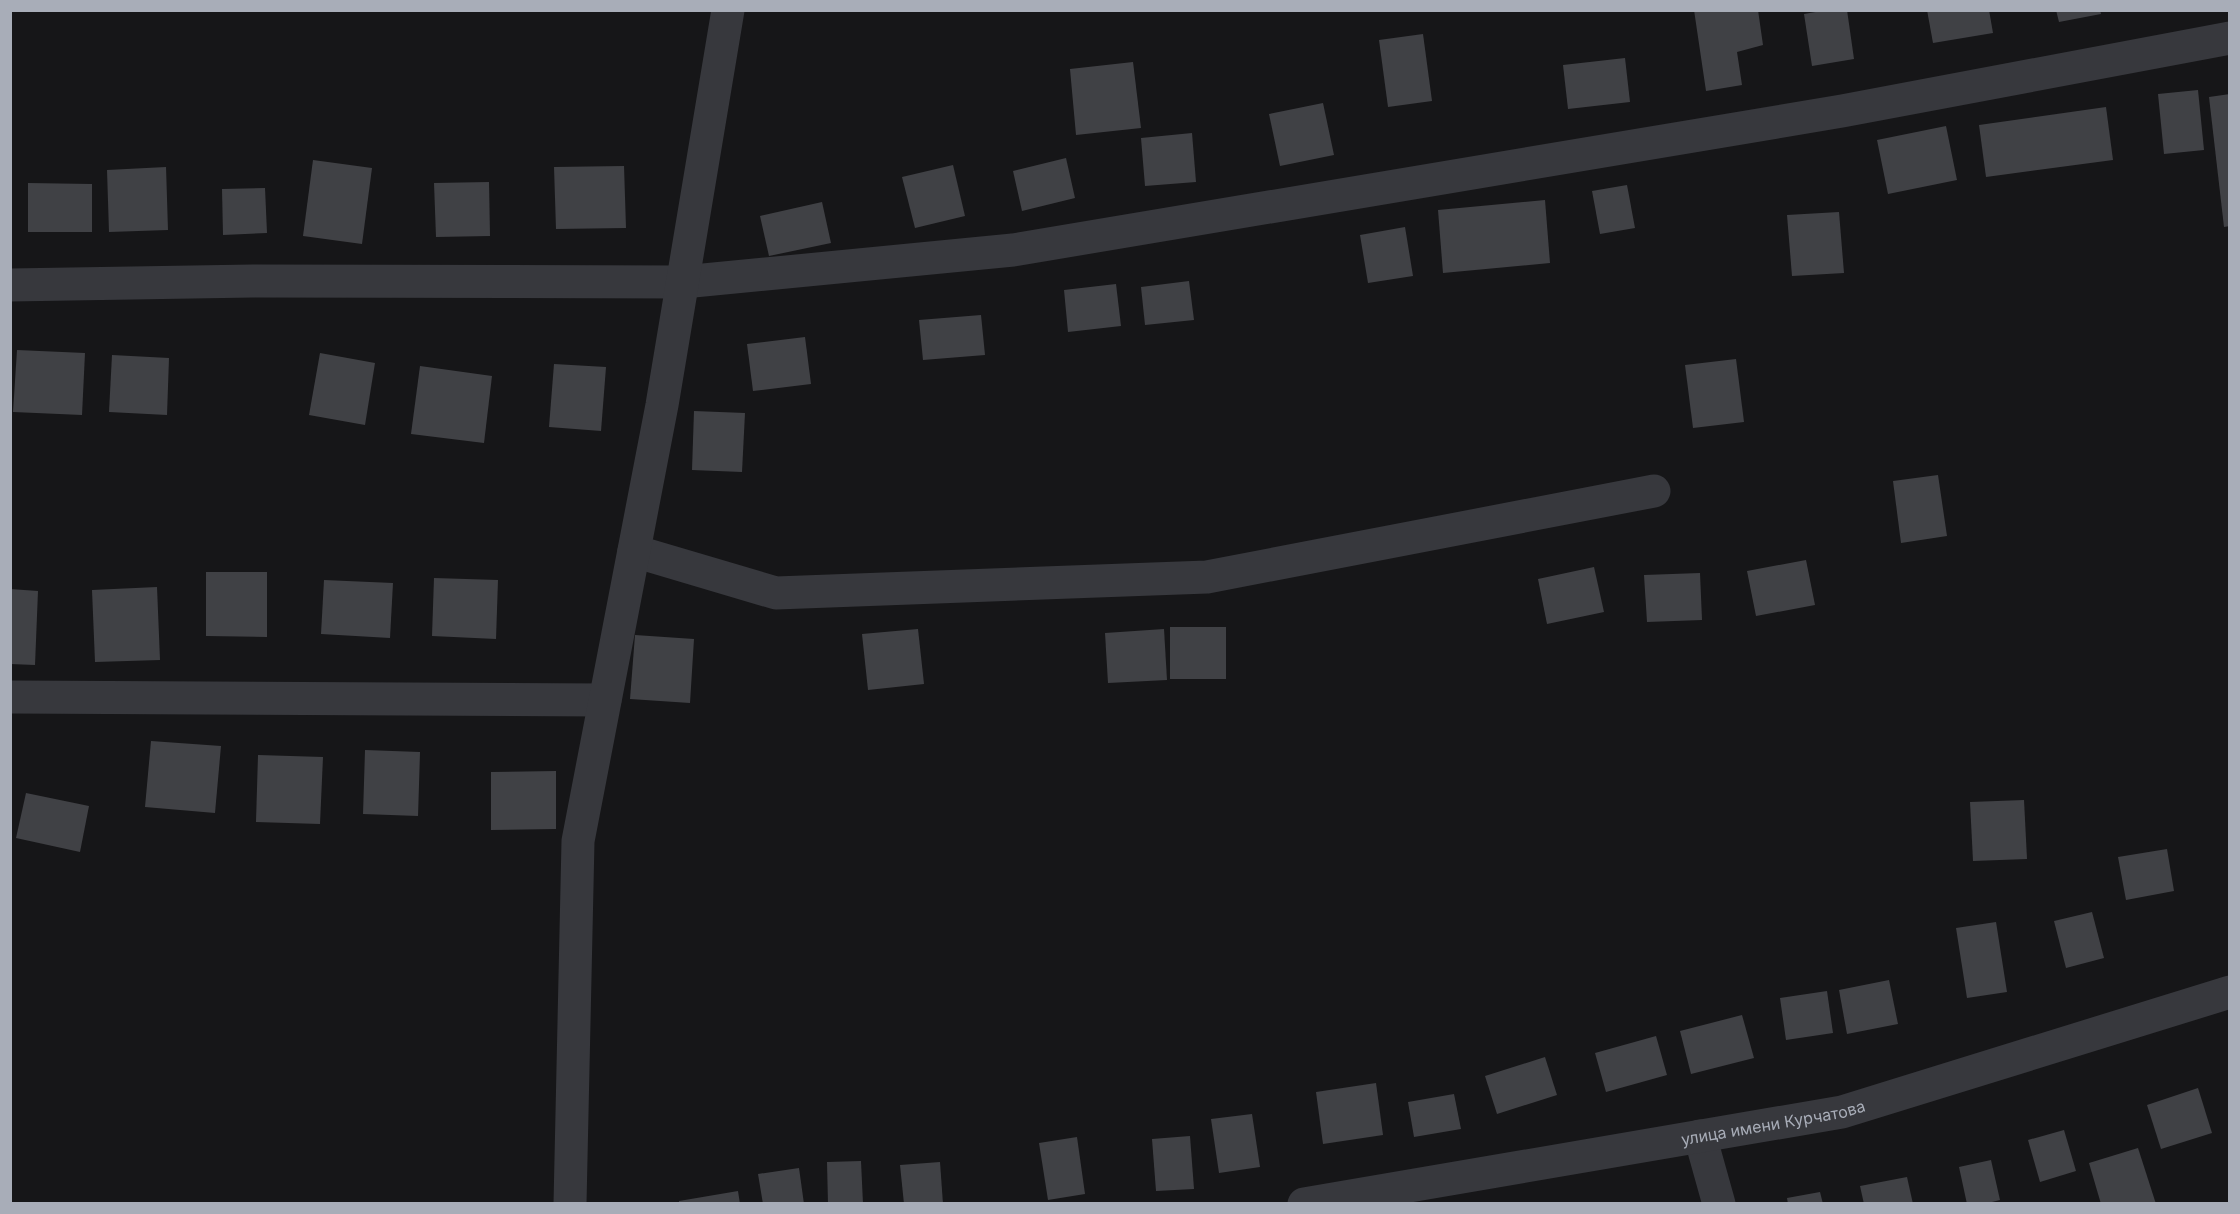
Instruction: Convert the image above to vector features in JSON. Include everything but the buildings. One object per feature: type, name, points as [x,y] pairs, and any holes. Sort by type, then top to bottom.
[{"type":"street","points":[[570,1203],[578,841],[662,405],[728,10]]},
{"type":"street","points":[[10,285],[252,281],[683,282],[1013,250],[1842,111],[2229,38]]},
{"type":"street","points":[[634,551],[776,593],[1207,577],[1654,491]]},
{"type":"street","points":[[10,697],[605,700]]},
{"type":"street","name":"улица имени Курчатова","points":[[1304,1203],[1842,1112],[2229,992]]},
{"type":"street","points":[[1700,1136],[1719,1203]]}]
